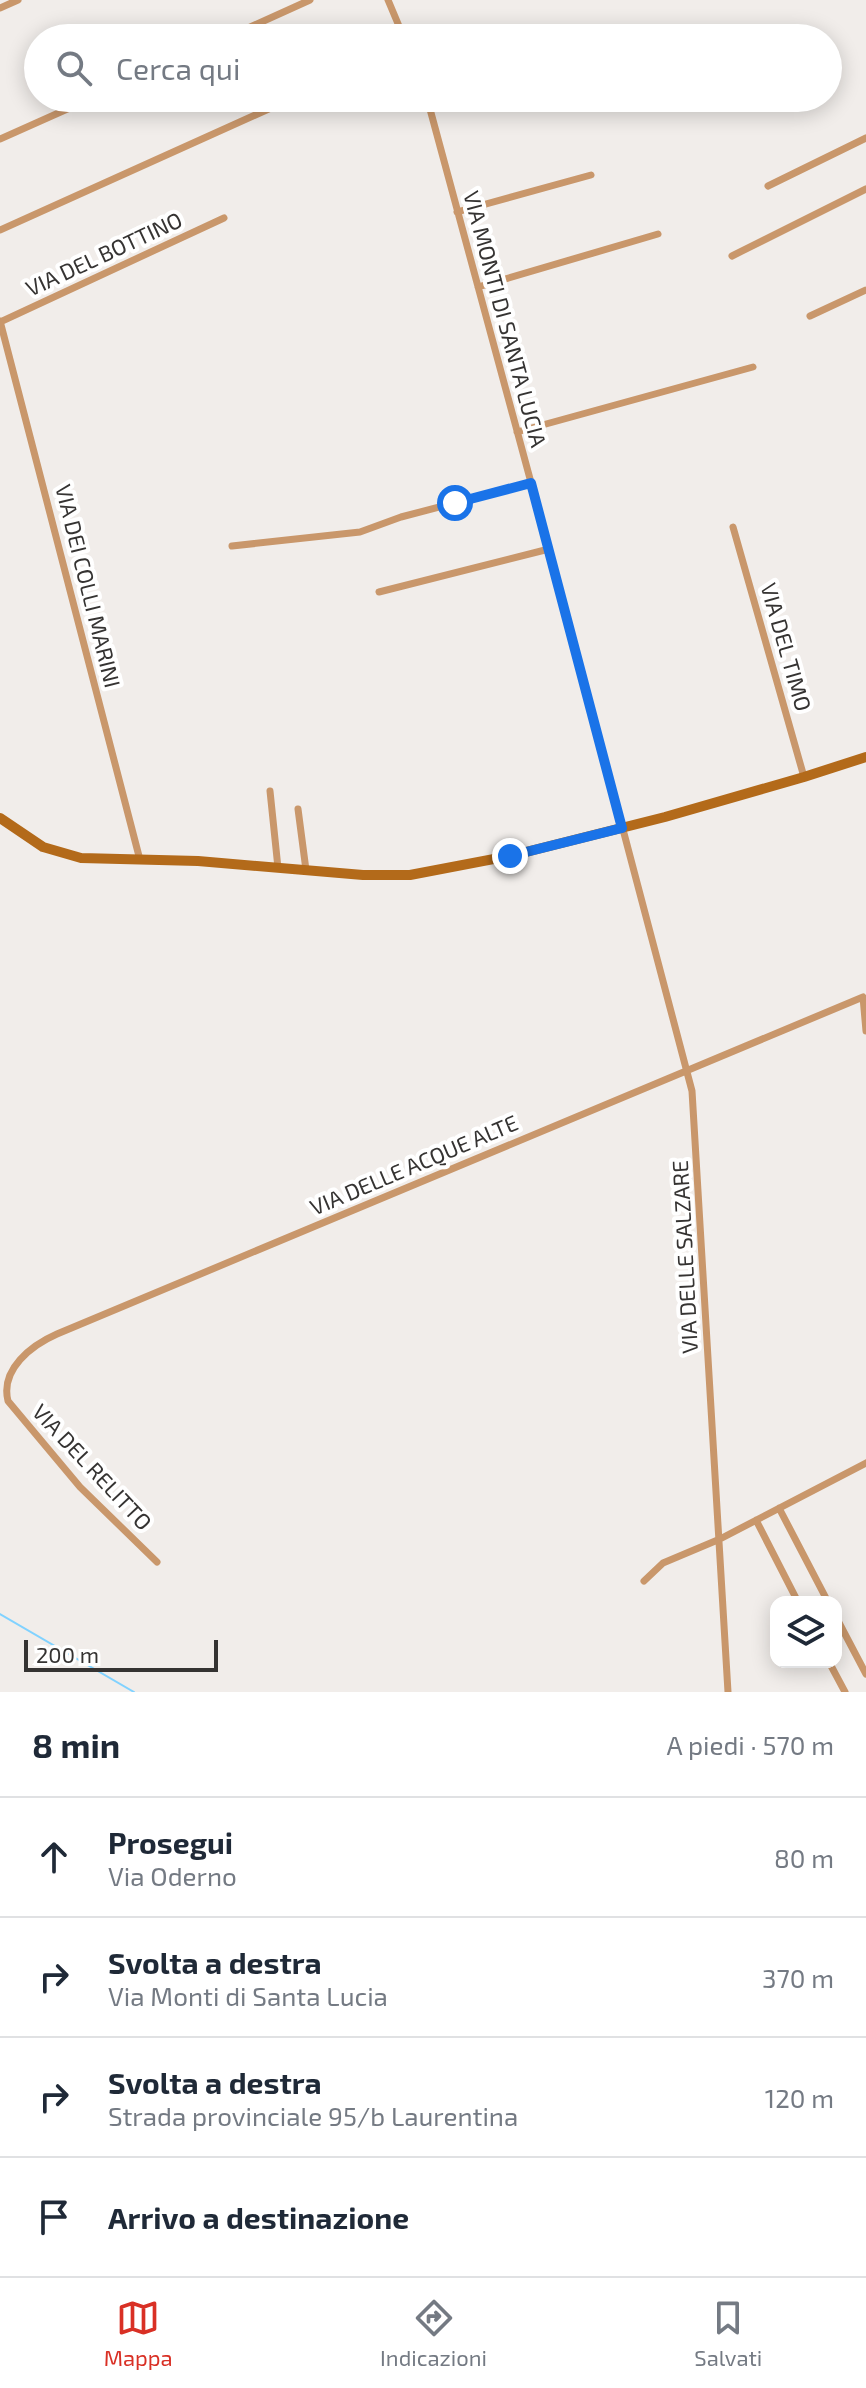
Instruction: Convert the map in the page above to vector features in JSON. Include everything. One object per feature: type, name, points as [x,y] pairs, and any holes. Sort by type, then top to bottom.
[{"type":"main road","points":[[0,818],[35,843],[65,855],[92,859],[198,861],[385,876],[421,874],[622,828],[866,757]]},
{"type":"street","points":[[0,8],[18,0]]},
{"type":"street","points":[[257,24],[310,0]]},
{"type":"street","points":[[388,0],[398,24]]},
{"type":"street","points":[[0,139],[61,112]]},
{"type":"street","points":[[0,230],[262,112]]},
{"type":"street","name":"VIA MONTI DI SANTA LUCIA","points":[[431,112],[622,828]]},
{"type":"street","points":[[768,186],[866,138]]},
{"type":"street","points":[[457,212],[591,175]]},
{"type":"street","points":[[732,256],[866,189]]},
{"type":"street","name":"VIA DEL BOTTINO","points":[[0,322],[224,218]]},
{"type":"street","points":[[478,287],[658,234]]},
{"type":"street","points":[[810,316],[866,290]]},
{"type":"street","name":"VIA DEI COLLI MARINI","points":[[0,322],[140,860]]},
{"type":"street","points":[[517,432],[753,367]]},
{"type":"street","points":[[232,546],[360,532],[405,516],[531,483]]},
{"type":"street","name":"VIA DEL TIMO","points":[[733,527],[804,777]]},
{"type":"street","points":[[379,592],[549,549]]},
{"type":"street","points":[[270,791],[278,868]]},
{"type":"street","points":[[298,809],[306,870]]},
{"type":"street","name":"VIA DELLE SALZARE","points":[[622,828],[687,1070],[694,1109],[728,1692]]},
{"type":"street","name":"VIA DELLE ACQUE ALTE","points":[[5,1394],[6,1378],[13,1365],[48,1338],[863,997],[866,1031]]},
{"type":"street","name":"VIA DEL RELITTO","points":[[5,1394],[80,1487],[157,1562]]},
{"type":"street","points":[[644,1581],[663,1563],[720,1539],[866,1463]]},
{"type":"street","points":[[779,1508],[825,1596]]},
{"type":"street","points":[[756,1520],[795,1596]]},
{"type":"street","points":[[842,1628],[866,1674]]},
{"type":"street","points":[[832,1668],[845,1692]]},
{"type":"waterway","points":[[0,1614],[134,1692]]},
{"type":"route","points":[[455,503],[531,483],[622,828],[510,856]]}]
